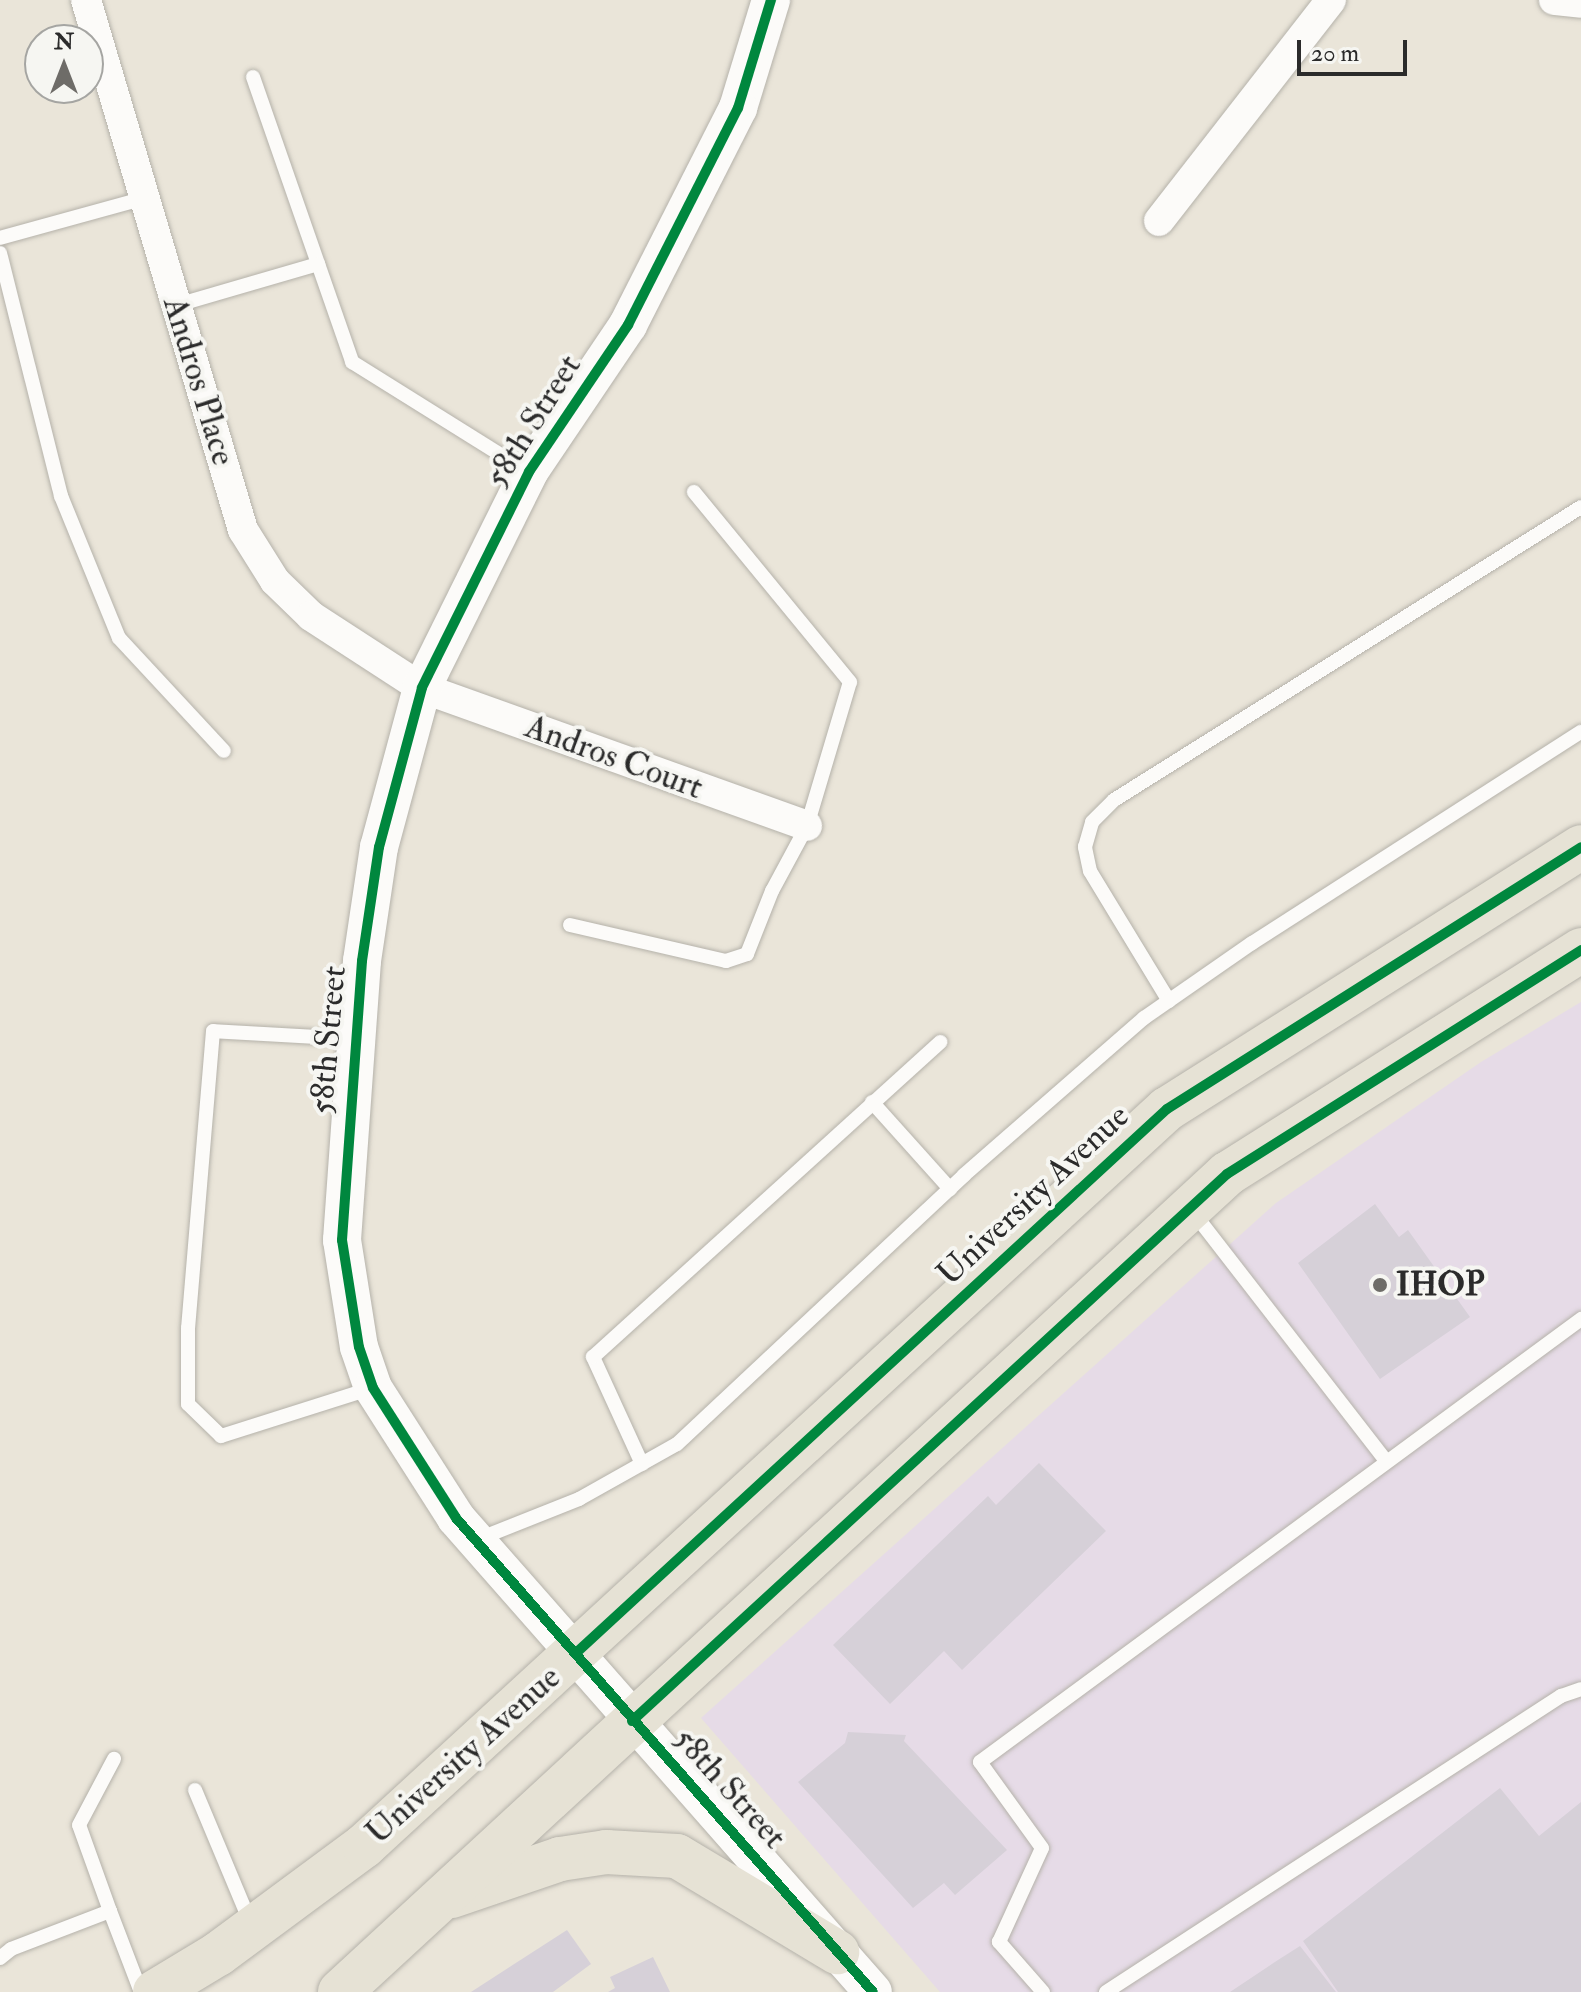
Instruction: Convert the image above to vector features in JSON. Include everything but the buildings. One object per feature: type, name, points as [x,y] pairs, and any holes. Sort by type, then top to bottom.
[{"type":"main road","name":"University Avenue","points":[[155,1992],[218,1954],[364,1846],[1167,1109],[1581,847]]},
{"type":"main road","points":[[340,1992],[1227,1174],[1581,950]]},
{"type":"main road","points":[[435,1902],[560,1859],[606,1852],[677,1856],[837,1952]]},
{"type":"street","name":"Andros Place","points":[[86,0],[243,530],[275,581],[311,616],[422,688]]},
{"type":"street","name":"58th Street","points":[[771,0],[738,108],[635,311],[529,472],[422,688],[379,847],[354,1039],[342,1240],[359,1347],[373,1388],[417,1462],[476,1540],[873,1992]]},
{"type":"street","points":[[1159,221],[1331,0]]},
{"type":"street","points":[[1554,0],[1581,3]]},
{"type":"street","name":"Andros Court","points":[[422,688],[807,826]]},
{"type":"lane","points":[[253,77],[352,362],[529,472]]},
{"type":"lane","points":[[0,238],[145,198]]},
{"type":"lane","points":[[0,253],[61,496],[119,638],[224,751]]},
{"type":"lane","points":[[177,305],[318,264]]},
{"type":"lane","points":[[570,925],[726,961],[747,954],[772,891],[807,826],[850,682],[694,492]]},
{"type":"lane","points":[[1169,1001],[1090,871],[1085,847],[1092,822],[1114,800],[1581,507]]},
{"type":"lane","points":[[476,1540],[579,1499],[677,1444],[950,1189],[1144,1018],[1252,943],[1581,732]]},
{"type":"lane","points":[[354,1039],[213,1031],[188,1328],[188,1404],[221,1436],[373,1388]]},
{"type":"lane","points":[[642,1464],[593,1357],[940,1042]]},
{"type":"lane","points":[[872,1102],[950,1189]]},
{"type":"lane","points":[[1190,1208],[1386,1461]]},
{"type":"lane","points":[[1043,1992],[999,1942],[1042,1848],[980,1762],[1581,1319]]},
{"type":"lane","points":[[1106,1992],[1561,1696],[1581,1689]]},
{"type":"lane","points":[[114,1759],[79,1825],[141,1992]]},
{"type":"lane","points":[[195,1790],[253,1928]]},
{"type":"lane","points":[[0,1958],[11,1949],[110,1911]]},
{"type":"shaded area","points":[[1581,1002],[1581,1992],[940,1992],[701,1718],[1276,1203],[1481,1062]]},
{"type":"cycle path","points":[[771,0],[738,108],[628,325],[529,472],[422,688],[379,847],[362,961],[342,1240],[359,1347],[373,1388],[456,1518],[873,1992]]},
{"type":"cycle path","points":[[576,1653],[1167,1109],[1581,847]]},
{"type":"cycle path","points":[[632,1721],[1227,1174],[1581,950]]},
{"type":"place","name":"IHOP","points":[[1380,1285]]}]
